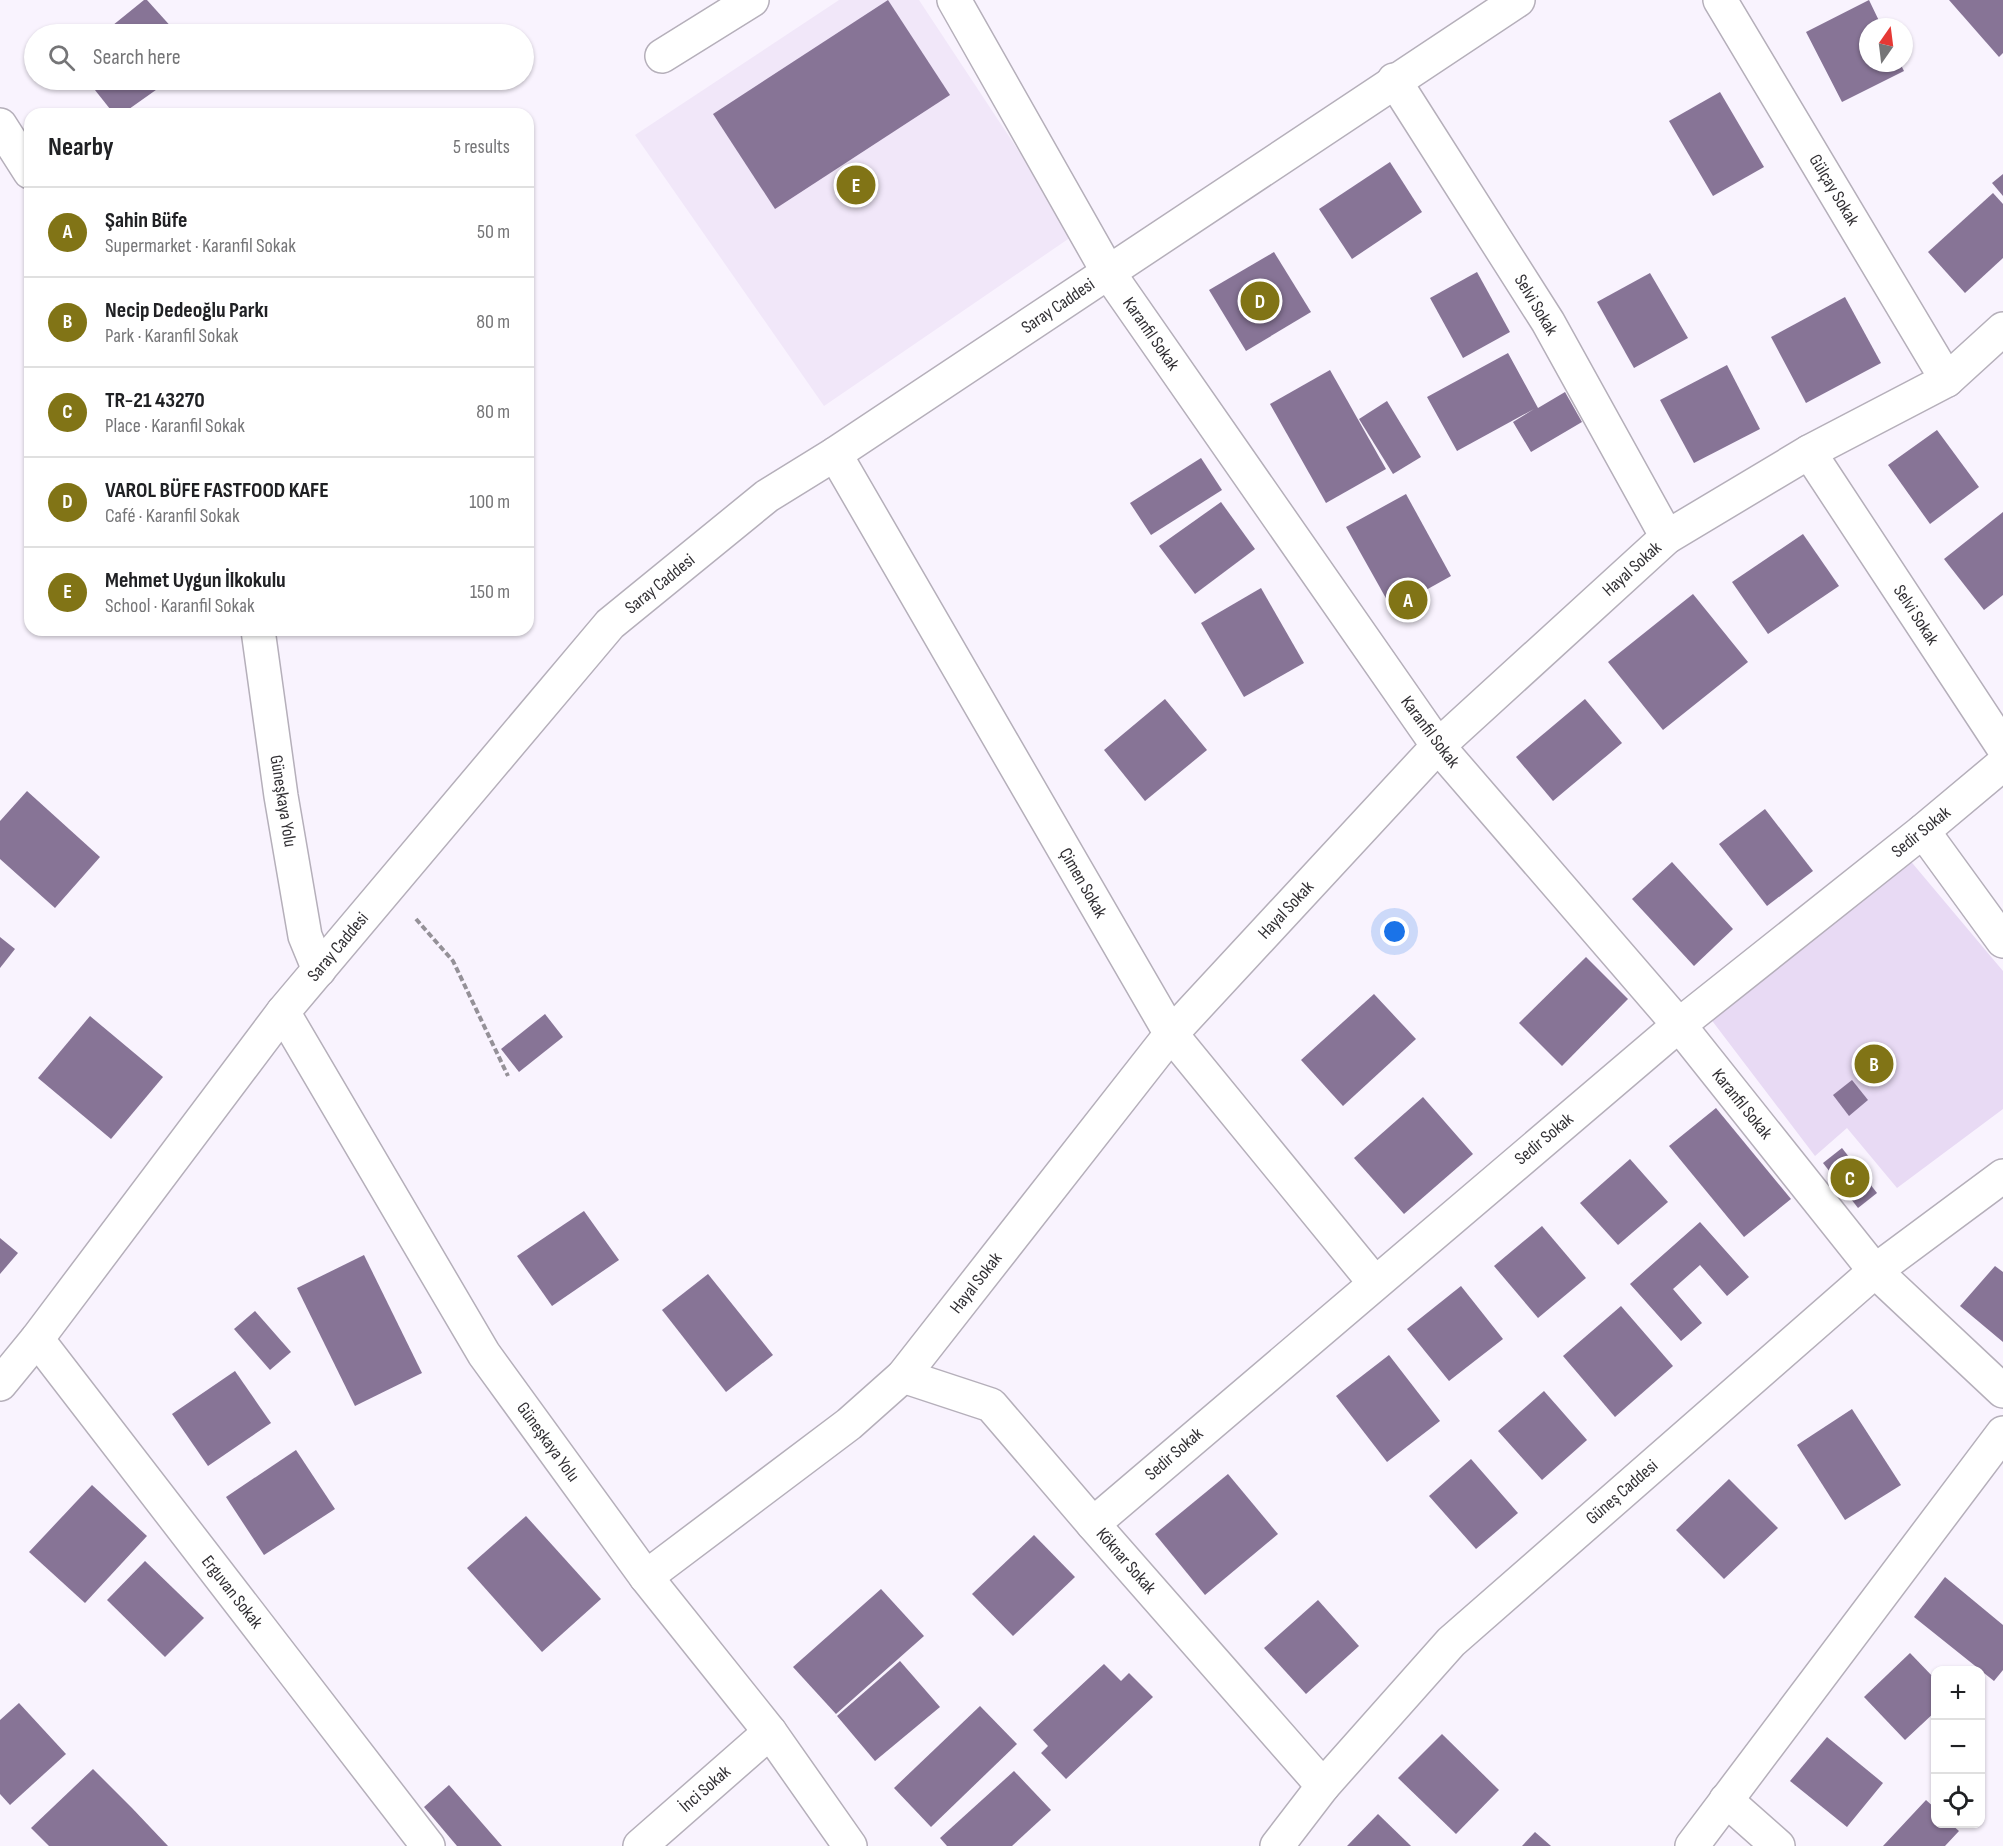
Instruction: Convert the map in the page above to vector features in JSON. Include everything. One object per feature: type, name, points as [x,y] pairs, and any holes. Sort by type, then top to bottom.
[{"type":"street","points":[[662,56],[752,0]]},
{"type":"street","name":"Karanfil Sokak","points":[[954,0],[1108,272],[1438,746],[1679,1025],[1875,1271],[2003,1391]]},
{"type":"street","name":"Saray Caddesi","points":[[0,1384],[37,1339],[283,1012],[610,624],[767,496],[835,454],[1394,80],[1518,0]]},
{"type":"street","name":"Gülçay Sokak","points":[[1720,0],[1947,380]]},
{"type":"street","name":"Selvi Sokak","points":[[1394,80],[1548,322],[1667,537]]},
{"type":"street","points":[[0,125],[24,163]]},
{"type":"street","name":"Hayal Sokak","points":[[646,1577],[849,1424],[903,1376],[1171,1034],[1438,746],[1667,537],[1809,452],[1947,380],[2003,329]]},
{"type":"street","name":"Selvi Sokak","points":[[1809,452],[2003,747]]},
{"type":"street","name":"Çimen Sokak","points":[[835,454],[1171,1034],[1374,1282]]},
{"type":"street","name":"Güneşkaya Yolu","points":[[259,636],[280,796],[305,936],[319,970]]},
{"type":"street","name":"Sedir Sokak","points":[[1093,1524],[1374,1282],[1679,1025],[1923,831],[2003,764]]},
{"type":"street","points":[[1923,831],[2003,941]]},
{"type":"street","name":"Güneşkaya Yolu","points":[[283,1012],[484,1354],[646,1577],[770,1732],[850,1846]]},
{"type":"street","name":"Güneş Caddesi","points":[[1277,1846],[1323,1786],[1451,1642],[1875,1271],[2003,1176]]},
{"type":"street","name":"Erguvan Sokak","points":[[37,1339],[428,1846]]},
{"type":"street","name":"Köknar Sokak","points":[[903,1376],[991,1405],[1323,1786]]},
{"type":"street","points":[[1692,1846],[2003,1433]]},
{"type":"street","name":"İnci Sokak","points":[[640,1846],[770,1732]]},
{"type":"street","points":[[1726,1800],[1778,1846]]},
{"type":"path","points":[[416,919],[453,961],[508,1076]]},
{"type":"shaded area","points":[[839,0],[919,0],[1074,235],[824,406],[635,135]]},
{"type":"shaded area","points":[[1908,858],[2003,971],[2003,1109],[1897,1188],[1847,1128],[1815,1156],[1710,1018]]},
{"type":"building","points":[[147,0],[169,24],[114,24]]},
{"type":"building","points":[[888,0],[950,95],[775,209],[713,114]]},
{"type":"building","points":[[1869,0],[1878,18],[1859,18],[1859,72],[1902,72],[1842,102],[1806,32]]},
{"type":"building","points":[[1949,0],[2003,0],[2003,53],[1999,57]]},
{"type":"building","points":[[95,90],[156,90],[130,108],[109,108]]},
{"type":"building","points":[[1720,92],[1764,167],[1713,196],[1669,121]]},
{"type":"building","points":[[1390,162],[1422,212],[1352,259],[1319,209]]},
{"type":"building","points":[[2003,174],[2003,196],[1992,183]]},
{"type":"building","points":[[1993,193],[2003,204],[2003,258],[1965,293],[1928,252]]},
{"type":"building","points":[[1274,252],[1311,312],[1246,351],[1209,290]]},
{"type":"building","points":[[1477,272],[1510,332],[1463,358],[1430,298]]},
{"type":"building","points":[[1650,273],[1688,338],[1634,368],[1597,302]]},
{"type":"building","points":[[1845,297],[1881,363],[1806,403],[1771,337]]},
{"type":"building","points":[[1508,353],[1538,408],[1565,392],[1582,422],[1531,452],[1513,422],[1534,409],[1457,451],[1427,397]]},
{"type":"building","points":[[1727,365],[1760,429],[1694,463],[1660,400]]},
{"type":"building","points":[[1330,370],[1386,469],[1326,503],[1270,404]]},
{"type":"building","points":[[1387,401],[1421,457],[1393,474],[1359,419]]},
{"type":"building","points":[[1937,430],[1979,487],[1930,524],[1888,465]]},
{"type":"building","points":[[1201,458],[1222,490],[1151,535],[1130,503]]},
{"type":"building","points":[[1406,494],[1451,576],[1392,609],[1346,527]]},
{"type":"building","points":[[1221,502],[1255,549],[1195,594],[1159,546]]},
{"type":"building","points":[[2003,512],[2003,595],[1984,610],[1944,559]]},
{"type":"building","points":[[1803,534],[1839,586],[1768,634],[1732,582]]},
{"type":"building","points":[[1261,588],[1304,663],[1244,697],[1201,623]]},
{"type":"building","points":[[1693,594],[1748,662],[1663,730],[1608,662]]},
{"type":"building","points":[[1165,699],[1207,750],[1145,801],[1104,750]]},
{"type":"building","points":[[1585,699],[1622,743],[1553,801],[1516,757]]},
{"type":"building","points":[[27,791],[100,857],[55,908],[0,859],[0,821]]},
{"type":"building","points":[[1765,809],[1813,871],[1767,906],[1719,844]]},
{"type":"building","points":[[1672,862],[1733,929],[1694,966],[1632,899]]},
{"type":"building","points":[[0,937],[15,949],[0,968]]},
{"type":"building","points":[[1586,957],[1628,999],[1562,1066],[1519,1023]]},
{"type":"building","points":[[1374,994],[1416,1039],[1343,1106],[1301,1060]]},
{"type":"building","points":[[545,1014],[563,1037],[519,1072],[501,1049]]},
{"type":"building","points":[[90,1016],[163,1077],[111,1139],[38,1078]]},
{"type":"building","points":[[1852,1080],[1868,1100],[1849,1116],[1833,1095]]},
{"type":"building","points":[[1423,1097],[1473,1154],[1404,1214],[1354,1158]]},
{"type":"building","points":[[1716,1108],[1791,1199],[1744,1237],[1669,1146]]},
{"type":"building","points":[[1842,1148],[1877,1193],[1858,1208],[1823,1163]]},
{"type":"building","points":[[1630,1159],[1668,1202],[1618,1245],[1580,1203]]},
{"type":"building","points":[[584,1211],[619,1260],[552,1306],[517,1256]]},
{"type":"building","points":[[1700,1222],[1749,1277],[1727,1296],[1700,1265],[1673,1289],[1702,1323],[1681,1341],[1630,1284]]},
{"type":"building","points":[[1542,1226],[1586,1278],[1538,1318],[1494,1266]]},
{"type":"building","points":[[0,1238],[18,1253],[0,1274]]},
{"type":"building","points":[[364,1255],[422,1373],[355,1406],[297,1288]]},
{"type":"building","points":[[1995,1266],[2003,1272],[2003,1342],[1960,1306]]},
{"type":"building","points":[[708,1274],[773,1355],[726,1392],[662,1310]]},
{"type":"building","points":[[1461,1286],[1503,1339],[1449,1381],[1407,1329]]},
{"type":"building","points":[[1621,1306],[1673,1366],[1615,1417],[1563,1356]]},
{"type":"building","points":[[255,1311],[291,1352],[270,1370],[234,1329]]},
{"type":"building","points":[[1389,1355],[1440,1421],[1387,1462],[1336,1396]]},
{"type":"building","points":[[235,1371],[271,1423],[208,1466],[172,1414]]},
{"type":"building","points":[[1544,1391],[1587,1440],[1542,1480],[1498,1431]]},
{"type":"building","points":[[1852,1409],[1901,1485],[1845,1520],[1797,1445]]},
{"type":"building","points":[[296,1450],[335,1509],[264,1555],[226,1497]]},
{"type":"building","points":[[1471,1459],[1518,1513],[1476,1549],[1429,1496]]},
{"type":"building","points":[[1228,1474],[1278,1534],[1205,1595],[1155,1534]]},
{"type":"building","points":[[1729,1479],[1778,1528],[1724,1579],[1676,1530]]},
{"type":"building","points":[[92,1485],[147,1536],[85,1603],[29,1552]]},
{"type":"building","points":[[526,1516],[601,1599],[542,1652],[467,1568]]},
{"type":"building","points":[[1034,1535],[1075,1577],[1013,1636],[972,1594]]},
{"type":"building","points":[[145,1561],[204,1618],[165,1657],[107,1600]]},
{"type":"building","points":[[1945,1577],[2003,1625],[2003,1670],[1994,1681],[1985,1674],[1985,1666],[1975,1666],[1914,1617]]},
{"type":"building","points":[[881,1589],[924,1636],[836,1714],[793,1667]]},
{"type":"building","points":[[1318,1600],[1359,1646],[1306,1694],[1264,1648]]},
{"type":"building","points":[[1910,1653],[1931,1675],[1931,1716],[1905,1740],[1864,1697]]},
{"type":"building","points":[[900,1661],[940,1707],[875,1761],[837,1716]]},
{"type":"building","points":[[1104,1664],[1121,1681],[1129,1673],[1153,1697],[1066,1779],[1041,1753],[1048,1746],[1033,1730]]},
{"type":"building","points":[[19,1703],[66,1754],[10,1805],[0,1794],[0,1720]]},
{"type":"building","points":[[980,1706],[1017,1744],[931,1827],[894,1788]]},
{"type":"building","points":[[1442,1734],[1499,1790],[1456,1834],[1398,1778]]},
{"type":"building","points":[[1827,1737],[1883,1783],[1847,1827],[1790,1781]]},
{"type":"building","points":[[93,1769],[168,1846],[49,1846],[31,1828]]},
{"type":"building","points":[[1014,1771],[1051,1810],[1012,1846],[947,1846],[940,1838]]},
{"type":"building","points":[[449,1785],[502,1846],[457,1846],[424,1807]]},
{"type":"building","points":[[1926,1800],[1931,1804],[1931,1828],[1956,1828],[1959,1831],[1945,1846],[1883,1846]]},
{"type":"building","points":[[1378,1814],[1411,1846],[1347,1846]]},
{"type":"building","points":[[1535,1832],[1551,1846],[1522,1846]]},
{"type":"place","name":"Mehmet Uygun İlkokulu","points":[[856,185]]},
{"type":"place","name":"VAROL BÜFE FASTFOOD KAFE","points":[[1260,301]]},
{"type":"place","name":"Şahin Büfe","points":[[1408,600]]},
{"type":"place","name":"Necip Dedeoğlu Parkı","points":[[1874,1064]]},
{"type":"place","name":"TR-21 43270","points":[[1850,1178]]}]
